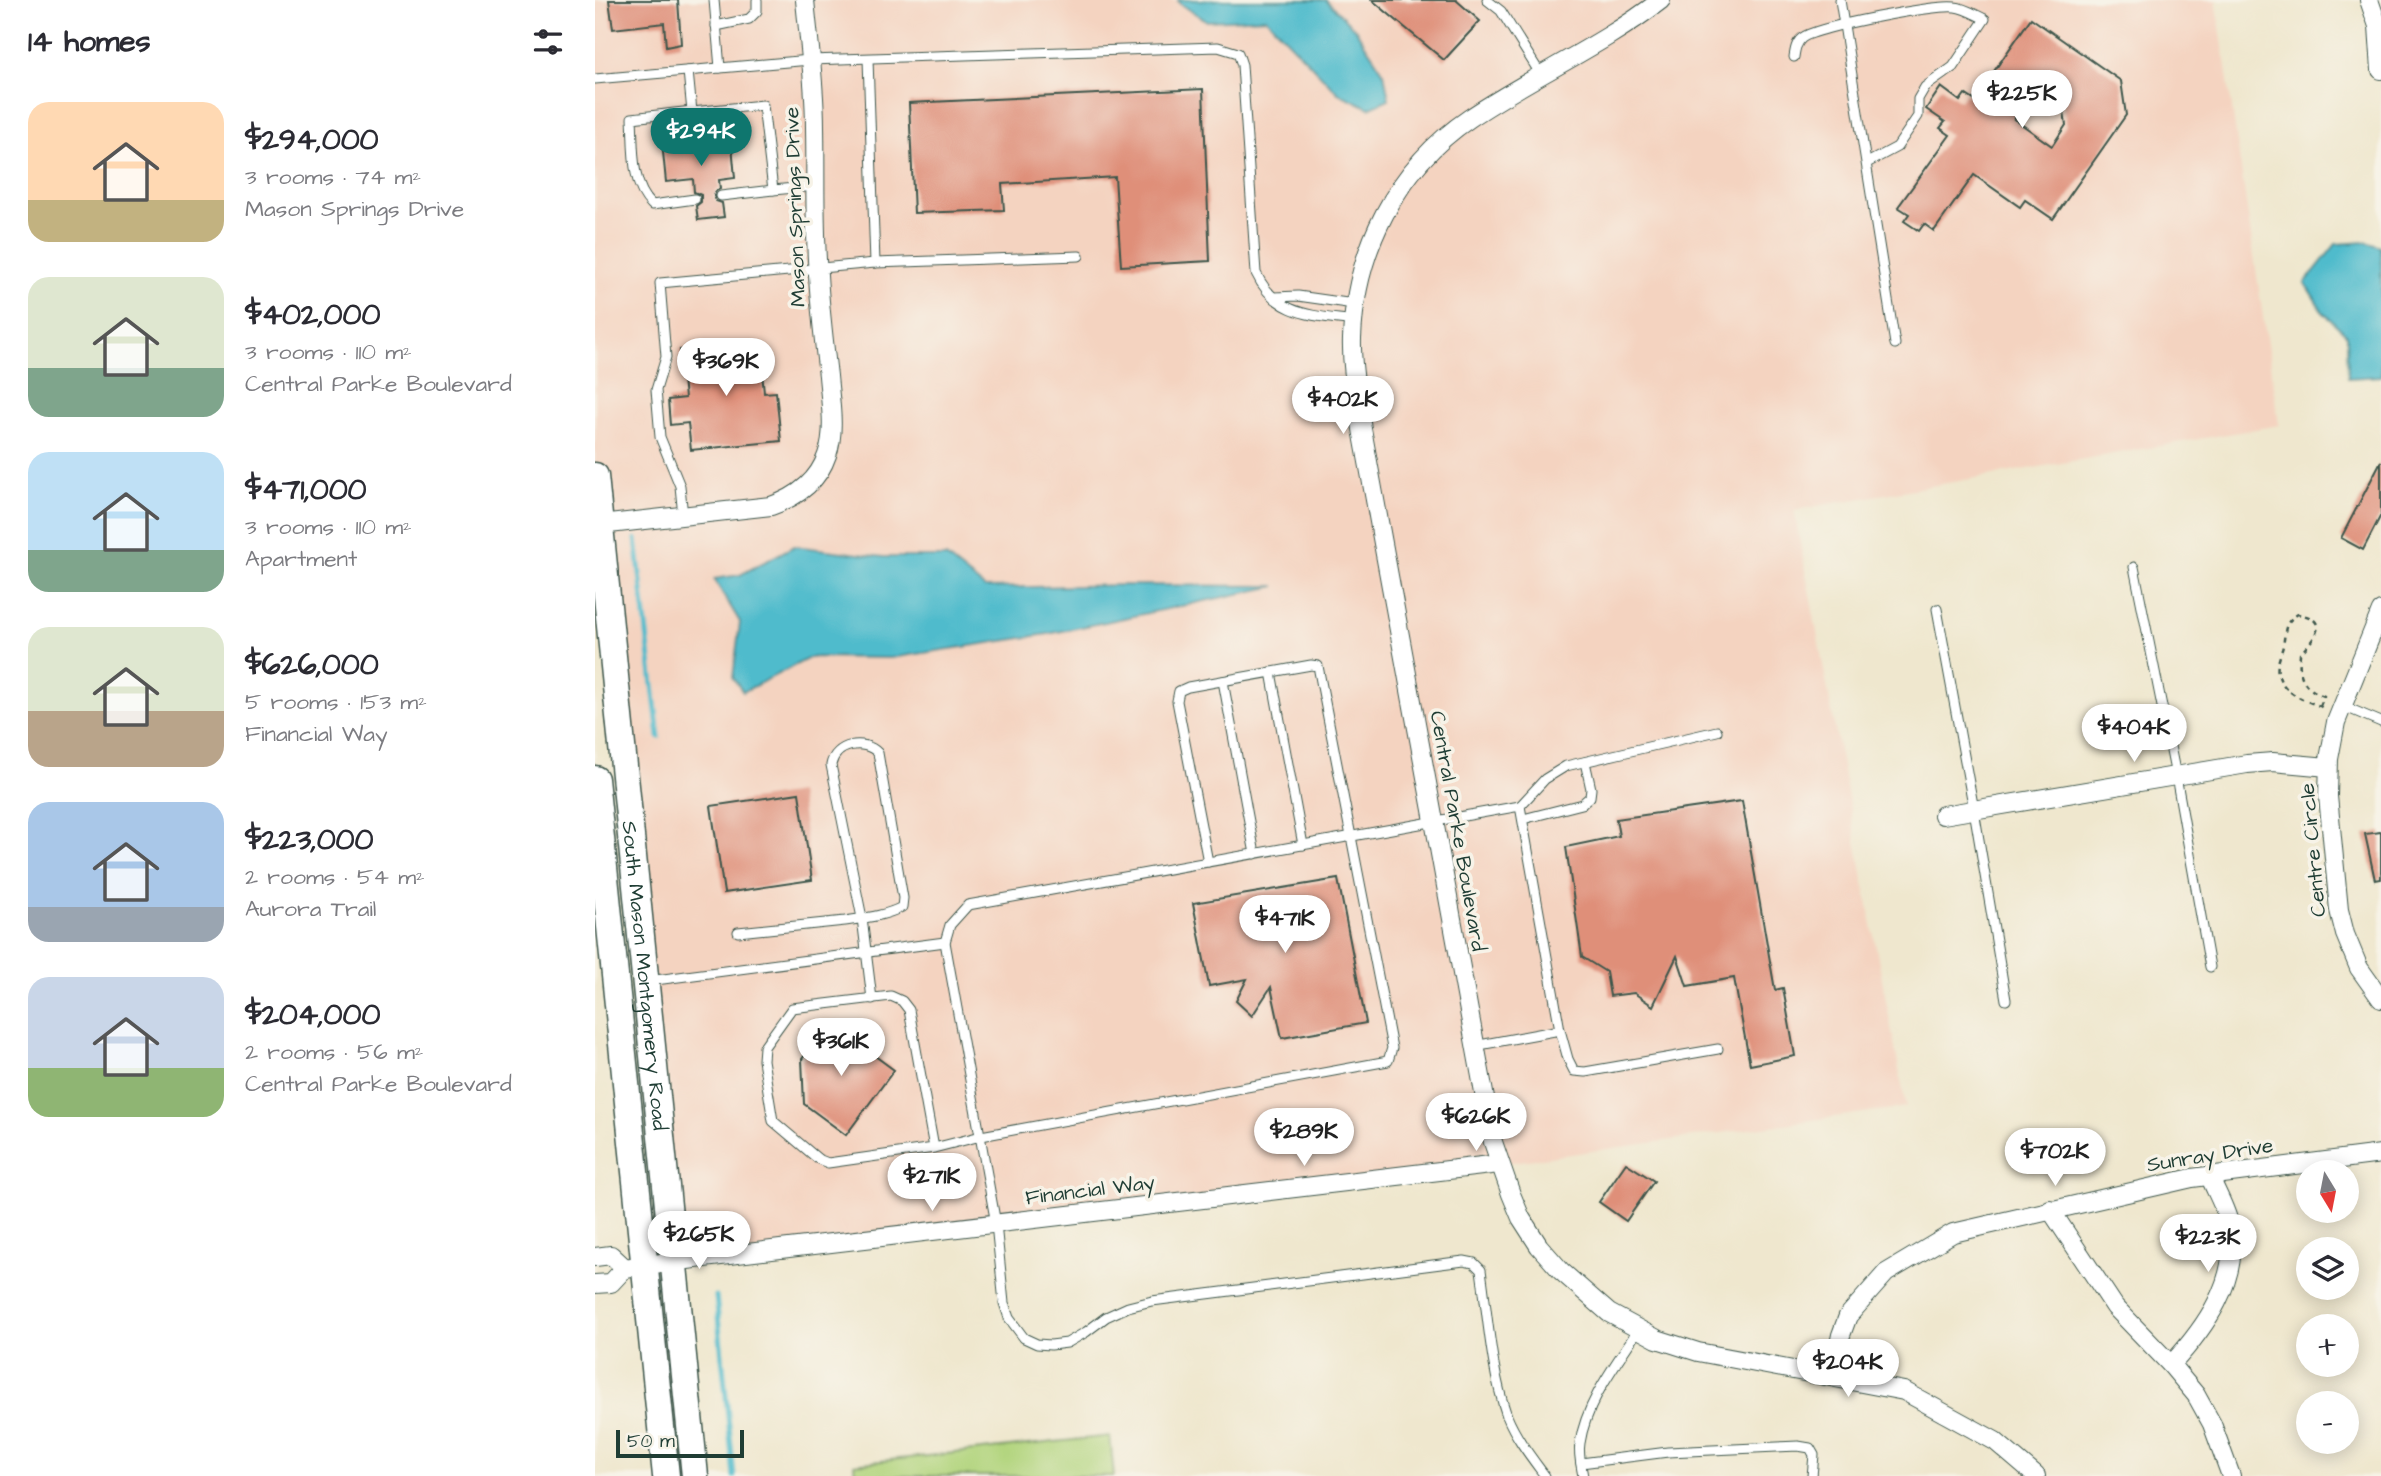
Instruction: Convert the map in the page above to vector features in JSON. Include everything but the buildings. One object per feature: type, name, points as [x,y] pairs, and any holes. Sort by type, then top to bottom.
[{"type":"main road","name":"South Mason Montgomery Road","points":[[595,475],[600,525],[602,610],[646,982],[695,1476]]},
{"type":"main road","name":"South Mason Montgomery Road","points":[[595,779],[635,1267],[666,1476]]},
{"type":"street","name":"Mason Springs Drive","points":[[600,525],[745,510],[783,501],[806,488],[822,467],[831,442],[832,415],[817,268],[815,123],[805,0]]},
{"type":"street","name":"Central Parke Boulevard","points":[[1661,0],[1470,118],[1440,141],[1414,168],[1380,220],[1366,256],[1354,313],[1353,367],[1362,429],[1474,1046],[1499,1164],[1521,1218],[1539,1246],[1584,1293],[1609,1313],[1638,1330],[1699,1352],[1904,1391],[1996,1441],[2036,1476]]},
{"type":"street","points":[[2369,0],[2378,26],[2381,70]]},
{"type":"street","name":"Centre Circle","points":[[2381,611],[2341,710],[2333,734],[2328,767],[2332,846],[2342,922],[2359,968],[2381,999]]},
{"type":"street","points":[[1943,815],[2273,762],[2328,767]]},
{"type":"street","name":"Sunray Drive","points":[[1832,1376],[1848,1316],[1886,1273],[1953,1233],[2192,1178],[2381,1154]]},
{"type":"street","name":"Financial Way","points":[[635,1267],[1499,1164]]},
{"type":"street","points":[[2171,1365],[2191,1344],[2224,1289],[2231,1258],[2230,1225],[2210,1177]]},
{"type":"street","points":[[2050,1209],[2115,1307],[2196,1395],[2212,1423],[2231,1476]]},
{"type":"street","points":[[595,1257],[611,1255],[635,1267],[611,1283],[595,1284]]},
{"type":"lane","points":[[714,0],[720,68]]},
{"type":"lane","points":[[716,26],[749,19],[757,10],[757,0]]},
{"type":"lane","points":[[1487,0],[1501,11],[1541,75]]},
{"type":"lane","points":[[1840,0],[1895,344]]},
{"type":"lane","points":[[1794,57],[1796,45],[1803,37],[1815,32],[1940,6],[1957,7],[1985,19],[1953,66],[1925,86],[1918,99],[1918,116],[1897,147],[1867,163]]},
{"type":"lane","points":[[595,79],[810,60],[1218,47],[1238,54],[1242,65],[1254,256],[1256,272],[1262,285],[1295,312],[1354,313]]},
{"type":"lane","points":[[868,59],[875,263]]},
{"type":"lane","points":[[688,71],[692,111]]},
{"type":"lane","points":[[695,199],[652,205],[643,196],[636,177],[632,118],[763,106],[773,190]]},
{"type":"lane","points":[[721,196],[816,186]]},
{"type":"lane","points":[[683,516],[680,485],[660,437],[656,390],[666,357],[660,283],[875,263],[1079,256]]},
{"type":"lane","points":[[1275,297],[1298,296],[1354,313]]},
{"type":"lane","points":[[2134,566],[2176,776],[2210,967]]},
{"type":"lane","points":[[1937,609],[2006,1000]]},
{"type":"lane","points":[[934,1148],[909,1010],[902,1001],[891,996],[792,1009],[764,1047],[763,1060],[773,1121],[818,1159],[828,1163],[934,1148],[981,1136],[1388,1061],[1392,1048],[1318,666],[1271,672],[1179,691],[1177,701],[1208,862]]},
{"type":"lane","points":[[1271,672],[1303,845]]},
{"type":"lane","points":[[1223,681],[1255,854]]},
{"type":"lane","points":[[2341,710],[2381,722]]},
{"type":"lane","points":[[1545,1476],[1526,1451],[1508,1418],[1498,1384],[1481,1270],[1474,1263],[1464,1261],[1152,1301],[1128,1307],[1106,1317],[1067,1343],[1037,1344],[1024,1338],[1016,1330],[1004,1303],[996,1224],[945,942],[950,925],[968,905],[1521,806],[1545,779],[1566,766],[1717,731]]},
{"type":"lane","points":[[738,932],[862,918],[893,912],[902,907],[903,898],[878,753],[871,746],[864,744],[839,750],[833,756],[831,765],[862,918],[871,999]]},
{"type":"lane","points":[[1523,819],[1582,804],[1590,797],[1591,789],[1585,762]]},
{"type":"lane","points":[[1521,806],[1560,1030],[1574,1071],[1585,1072],[1718,1049]]},
{"type":"lane","points":[[646,982],[945,942]]},
{"type":"lane","points":[[1474,1046],[1560,1030]]},
{"type":"lane","points":[[1583,1476],[1579,1446],[1585,1421],[1595,1399],[1638,1330]]},
{"type":"lane","points":[[1581,1463],[1668,1452],[1798,1446],[1810,1448],[1814,1455],[1812,1476]]},
{"type":"path","points":[[2320,706],[2324,696],[2307,687],[2301,678],[2299,665],[2300,654],[2315,639],[2318,631],[2315,621],[2308,615],[2298,614],[2284,627],[2277,672],[2284,687],[2297,697],[2320,706],[2341,710]]},
{"type":"shaded area","points":[[595,0],[2216,0],[2279,425],[1794,510],[1906,1107],[1499,1164],[674,1262],[595,476]]},
{"type":"green space","points":[[1110,1436],[1114,1476],[855,1476],[854,1464]]},
{"type":"water","points":[[1178,0],[1326,0],[1355,29],[1384,73],[1389,99],[1369,108],[1338,93],[1266,18],[1207,21]]},
{"type":"water","points":[[2366,242],[2381,247],[2381,376],[2348,378],[2347,335],[2323,312],[2305,283],[2336,244]]},
{"type":"water","points":[[794,546],[883,557],[946,557],[985,588],[1276,586],[1048,634],[890,658],[811,657],[743,692],[733,678],[740,622],[714,579],[740,575]]},
{"type":"waterway","points":[[636,539],[659,737]]},
{"type":"waterway","points":[[716,1296],[734,1476]]}]
